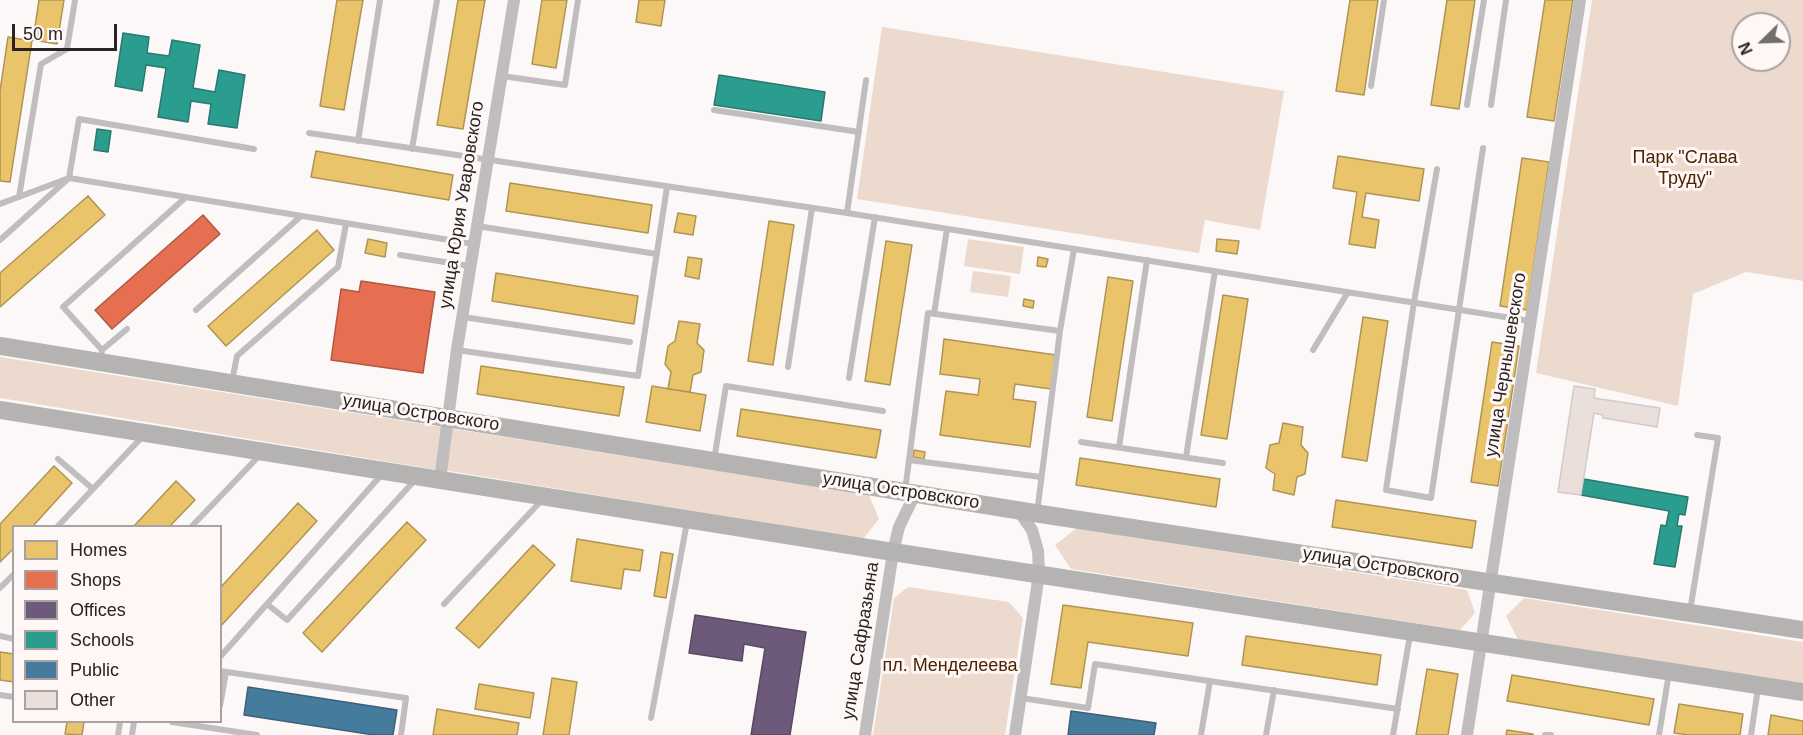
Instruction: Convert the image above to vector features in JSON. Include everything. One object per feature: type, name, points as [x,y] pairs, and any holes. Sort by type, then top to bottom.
[{"type":"main road","name":"улица Островского","points":[[0,346],[101,356],[232,383],[910,493],[1803,630]]},
{"type":"main road","points":[[0,411],[1803,693]]},
{"type":"street","name":"улица Юрия Уваровского","points":[[440,480],[462,317],[514,0]]},
{"type":"street","name":"улица Чернышевского","points":[[1467,735],[1580,0]]},
{"type":"street","name":"улица Сафразьяна","points":[[865,735],[893,552],[910,493]]},
{"type":"street","points":[[1015,735],[1039,574],[1038,551],[1032,530],[1018,510]]},
{"type":"lane","points":[[19,197],[41,64],[67,49],[75,0]]},
{"type":"lane","points":[[358,141],[380,0]]},
{"type":"lane","points":[[412,149],[436,0]]},
{"type":"lane","points":[[502,76],[565,85],[578,0]]},
{"type":"lane","points":[[1371,86],[1384,0]]},
{"type":"lane","points":[[1467,105],[1484,0]]},
{"type":"lane","points":[[1491,105],[1506,0]]},
{"type":"lane","points":[[847,213],[866,80]]},
{"type":"lane","points":[[714,110],[859,132]]},
{"type":"lane","points":[[0,240],[69,178],[79,119],[254,149]]},
{"type":"lane","points":[[309,133],[847,213],[1531,321]]},
{"type":"lane","points":[[1437,170],[1414,302],[1386,490],[1431,498],[1483,148]]},
{"type":"lane","points":[[0,204],[69,178],[474,244]]},
{"type":"lane","points":[[457,350],[638,376],[667,187]]},
{"type":"lane","points":[[127,329],[101,356],[63,307],[185,198]]},
{"type":"lane","points":[[788,367],[812,208]]},
{"type":"lane","points":[[196,310],[300,217]]},
{"type":"lane","points":[[849,378],[875,218]]},
{"type":"lane","points":[[232,383],[237,356],[338,267],[346,224]]},
{"type":"lane","points":[[477,226],[657,254]]},
{"type":"lane","points":[[934,314],[948,229]]},
{"type":"lane","points":[[1037,513],[1060,331],[1074,249]]},
{"type":"lane","points":[[400,255],[470,266]]},
{"type":"lane","points":[[1119,447],[1147,260]]},
{"type":"lane","points":[[1186,458],[1215,271]]},
{"type":"lane","points":[[1313,350],[1348,292]]},
{"type":"lane","points":[[910,493],[909,460],[928,313],[1060,331]]},
{"type":"lane","points":[[462,317],[630,342]]},
{"type":"lane","points":[[714,461],[726,386],[884,411]]},
{"type":"lane","points":[[59,525],[146,433]]},
{"type":"lane","points":[[1690,612],[1718,438],[1697,435]]},
{"type":"lane","points":[[1081,442],[1224,463]]},
{"type":"lane","points":[[193,525],[262,452]]},
{"type":"lane","points":[[58,459],[93,489]]},
{"type":"lane","points":[[909,460],[1041,477]]},
{"type":"lane","points":[[222,655],[384,471]]},
{"type":"lane","points":[[267,604],[287,620],[419,477]]},
{"type":"lane","points":[[444,604],[546,496]]},
{"type":"lane","points":[[651,718],[688,519]]},
{"type":"lane","points":[[0,588],[12,576]]},
{"type":"lane","points":[[1394,735],[1410,631]]},
{"type":"lane","points":[[1020,698],[1088,708],[1095,664],[1398,709]]},
{"type":"lane","points":[[222,672],[406,698],[400,735]]},
{"type":"lane","points":[[1659,735],[1670,673]]},
{"type":"lane","points":[[1201,735],[1210,681]]},
{"type":"lane","points":[[1751,735],[1758,687]]},
{"type":"lane","points":[[1266,735],[1274,690]]},
{"type":"lane","points":[[187,723],[217,725],[257,735]]},
{"type":"lane","points":[[1545,735],[1551,735]]},
{"type":"green space","name":"Парк \"Слава Труду\"","points":[[1592,0],[1803,0],[1803,281],[1746,272],[1693,294],[1678,406],[1536,373]]},
{"type":"green space","points":[[882,27],[1284,91],[1260,230],[1205,220],[1199,253],[857,199]]},
{"type":"green space","points":[[968,239],[1024,247],[1020,274],[964,266]]},
{"type":"green space","points":[[973,271],[1011,276],[1008,297],[970,292]]},
{"type":"green space","points":[[0,357],[442,427],[438,470],[0,398]]},
{"type":"green space","points":[[448,428],[869,495],[879,519],[863,539],[443,470]]},
{"type":"green space","points":[[1077,528],[1467,590],[1475,613],[1460,630],[1071,569],[1055,545]]},
{"type":"green space","name":"пл. Менделеева","points":[[908,587],[1009,602],[1023,618],[1005,735],[873,735],[894,598]]},
{"type":"green space","points":[[1524,598],[1803,642],[1803,685],[1518,640],[1506,616]]},
{"type":"building: Homes","points":[[39,0],[64,0],[57,44],[33,40]]},
{"type":"building: Homes","points":[[337,0],[363,0],[344,110],[320,106]]},
{"type":"building: Homes","points":[[458,0],[485,0],[463,129],[437,125]]},
{"type":"building: Homes","points":[[542,0],[567,0],[556,68],[532,64]]},
{"type":"building: Homes","points":[[639,0],[665,0],[661,26],[636,22]]},
{"type":"building: Homes","points":[[1350,0],[1378,0],[1364,95],[1336,91]]},
{"type":"building: Homes","points":[[1447,0],[1475,0],[1459,109],[1431,105]]},
{"type":"building: Homes","points":[[1545,0],[1573,0],[1554,121],[1527,117]]},
{"type":"building: Homes","points":[[8,37],[32,41],[10,182],[0,181],[0,91]]},
{"type":"building: Homes","points":[[316,151],[453,175],[449,200],[311,177]]},
{"type":"building: Homes","points":[[1338,156],[1424,169],[1419,201],[1366,193],[1362,217],[1379,220],[1375,248],[1349,244],[1357,192],[1333,188]]},
{"type":"building: Homes","points":[[1522,158],[1549,162],[1527,310],[1500,306]]},
{"type":"building: Homes","points":[[510,183],[652,205],[648,233],[506,211]]},
{"type":"building: Homes","points":[[88,196],[105,215],[0,307],[0,273]]},
{"type":"building: Homes","points":[[678,213],[696,216],[693,235],[674,232]]},
{"type":"building: Homes","points":[[769,221],[794,225],[773,365],[748,361]]},
{"type":"building: Homes","points":[[317,230],[334,250],[226,346],[208,326]]},
{"type":"building: Homes","points":[[368,239],[387,243],[385,257],[365,253]]},
{"type":"building: Homes","points":[[1217,239],[1239,241],[1237,254],[1216,251]]},
{"type":"building: Homes","points":[[886,241],[912,245],[890,385],[865,381]]},
{"type":"building: Homes","points":[[688,257],[702,259],[699,279],[685,276]]},
{"type":"building: Homes","points":[[1038,257],[1048,259],[1046,267],[1037,266]]},
{"type":"building: Homes","points":[[496,273],[638,296],[634,324],[492,301]]},
{"type":"building: Homes","points":[[1108,277],[1133,281],[1112,421],[1087,417]]},
{"type":"building: Homes","points":[[1223,295],[1248,299],[1227,439],[1201,435]]},
{"type":"building: Homes","points":[[1024,299],[1034,301],[1033,308],[1023,306]]},
{"type":"building: Homes","points":[[1363,317],[1388,321],[1367,461],[1342,457]]},
{"type":"building: Homes","points":[[679,321],[700,324],[697,343],[704,350],[701,372],[693,375],[690,392],[668,389],[671,372],[665,364],[668,346],[675,341]]},
{"type":"building: Homes","points":[[944,339],[1056,355],[1051,389],[1015,384],[1013,399],[1036,402],[1030,447],[940,435],[946,391],[978,395],[980,379],[940,374]]},
{"type":"building: Homes","points":[[1492,342],[1519,346],[1498,486],[1471,482]]},
{"type":"building: Homes","points":[[481,366],[624,387],[619,416],[477,394]]},
{"type":"building: Homes","points":[[652,386],[706,395],[700,431],[646,422]]},
{"type":"building: Homes","points":[[741,409],[881,430],[876,458],[737,436]]},
{"type":"building: Homes","points":[[1283,423],[1303,427],[1301,445],[1308,453],[1305,474],[1297,477],[1294,495],[1273,490],[1275,474],[1266,468],[1270,445],[1279,443]]},
{"type":"building: Homes","points":[[914,450],[925,452],[924,459],[913,457]]},
{"type":"building: Homes","points":[[1080,458],[1220,479],[1216,507],[1076,485]]},
{"type":"building: Homes","points":[[54,466],[72,483],[34,525],[12,525],[12,550],[0,562],[0,524]]},
{"type":"building: Homes","points":[[176,481],[195,500],[171,525],[135,525]]},
{"type":"building: Homes","points":[[1336,500],[1476,521],[1472,548],[1332,527]]},
{"type":"building: Homes","points":[[298,503],[317,521],[222,625],[222,586]]},
{"type":"building: Homes","points":[[407,522],[426,540],[322,652],[303,633]]},
{"type":"building: Homes","points":[[577,539],[643,550],[640,571],[624,569],[621,589],[571,581]]},
{"type":"building: Homes","points":[[533,545],[555,565],[479,648],[456,628]]},
{"type":"building: Homes","points":[[661,552],[673,554],[666,598],[654,596]]},
{"type":"building: Homes","points":[[1063,605],[1193,623],[1188,656],[1088,642],[1081,688],[1051,684]]},
{"type":"building: Homes","points":[[1246,636],[1381,655],[1377,685],[1242,665]]},
{"type":"building: Homes","points":[[0,652],[12,654],[12,682],[0,680]]},
{"type":"building: Homes","points":[[1427,669],[1458,674],[1448,735],[1416,735]]},
{"type":"building: Homes","points":[[1512,675],[1654,699],[1649,725],[1507,701]]},
{"type":"building: Homes","points":[[552,678],[577,682],[569,735],[543,735]]},
{"type":"building: Homes","points":[[479,684],[534,693],[530,718],[475,709]]},
{"type":"building: Homes","points":[[1679,704],[1743,714],[1740,735],[1674,733]]},
{"type":"building: Homes","points":[[437,709],[519,723],[517,735],[433,735]]},
{"type":"building: Homes","points":[[1771,715],[1803,721],[1803,735],[1768,735]]},
{"type":"building: Homes","points":[[67,723],[84,723],[82,735],[65,734]]},
{"type":"building: Homes","points":[[1507,730],[1533,734],[1533,735],[1506,735]]},
{"type":"building: Shops","points":[[203,215],[220,234],[112,329],[95,310]]},
{"type":"building: Shops","points":[[361,281],[435,292],[423,373],[331,360],[341,289],[359,292]]},
{"type":"building: Offices","points":[[695,615],[806,632],[790,735],[751,735],[765,648],[744,644],[742,661],[689,653]]},
{"type":"building: Schools","points":[[123,33],[149,37],[147,53],[169,56],[172,40],[200,45],[193,88],[215,92],[219,70],[245,75],[237,128],[208,124],[211,104],[191,101],[188,122],[158,117],[166,68],[146,65],[142,91],[115,86]]},
{"type":"building: Schools","points":[[719,75],[825,92],[821,121],[714,105]]},
{"type":"building: Schools","points":[[97,129],[111,131],[108,152],[94,150]]},
{"type":"building: Schools","points":[[1584,479],[1688,497],[1685,515],[1679,514],[1677,526],[1682,526],[1675,567],[1654,564],[1661,525],[1666,526],[1669,511],[1581,495]]},
{"type":"building: Public","points":[[248,687],[397,710],[393,735],[374,735],[244,715]]},
{"type":"building: Public","points":[[1071,711],[1156,723],[1154,735],[1068,735]]},
{"type":"building: Other","points":[[1574,386],[1595,389],[1594,398],[1660,408],[1657,427],[1603,418],[1603,415],[1594,413],[1581,495],[1558,492]]}]
